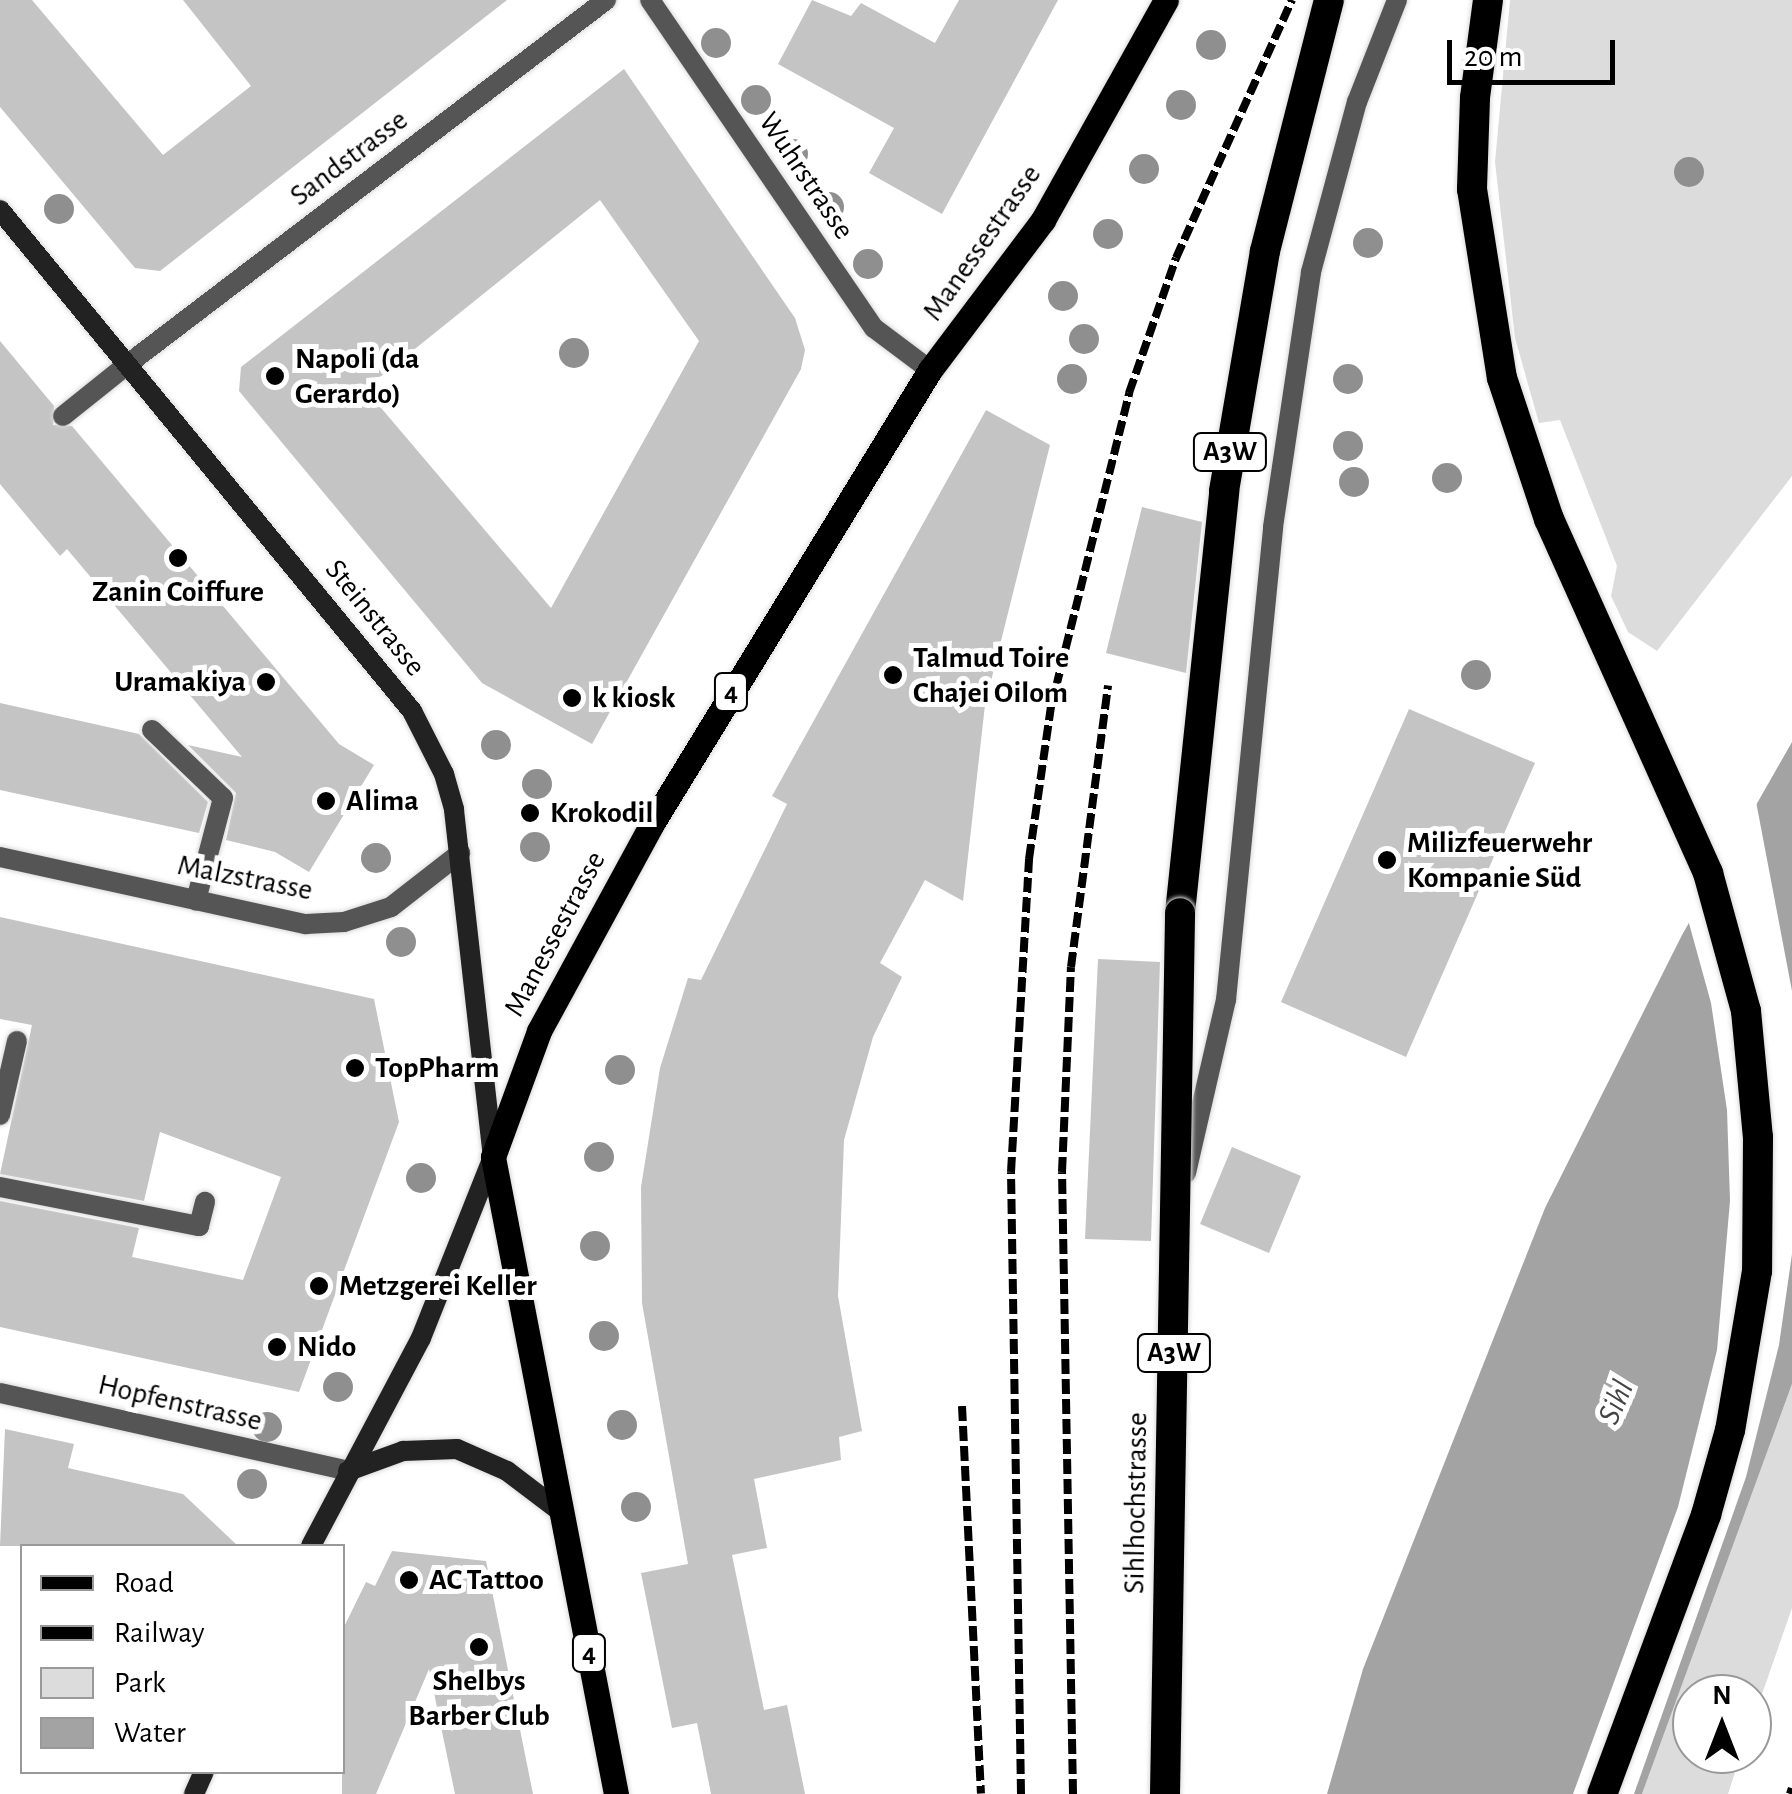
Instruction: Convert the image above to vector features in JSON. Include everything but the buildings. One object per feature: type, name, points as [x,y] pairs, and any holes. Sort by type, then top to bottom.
[{"type":"highway","name":"Sihlhochstrasse","points":[[1164,1794],[1180,913],[1224,491],[1265,251],[1329,0]]},
{"type":"highway","points":[[1488,0],[1474,98],[1472,189],[1488,318],[1520,444],[1708,873],[1732,953],[1754,1079],[1759,1210],[1746,1362],[1706,1515],[1602,1794]]},
{"type":"main road","name":"Manessestrasse","points":[[493,1157],[539,1030],[589,936],[930,370],[1044,220],[1166,0]]},
{"type":"main road","name":"4","points":[[493,1157],[616,1794]]},
{"type":"street","name":"Sandstrasse","points":[[63,416],[606,0]]},
{"type":"street","name":"Wuhrstrasse","points":[[650,0],[874,328],[930,370]]},
{"type":"street","points":[[1158,1322],[1226,1000],[1274,527],[1311,272],[1357,102],[1397,0]]},
{"type":"street","name":"Steinstrasse","points":[[0,210],[412,712],[444,774],[460,854],[493,1157]]},
{"type":"street","points":[[152,730],[223,798],[196,900]]},
{"type":"street","name":"Malzstrasse","points":[[0,857],[306,924],[344,922],[390,907],[460,854]]},
{"type":"street","points":[[0,1116],[18,1041]]},
{"type":"street","points":[[312,1544],[421,1338],[493,1157]]},
{"type":"street","points":[[0,1187],[199,1226],[205,1202]]},
{"type":"street","name":"Hopfenstrasse","points":[[0,1393],[348,1471]]},
{"type":"street","points":[[348,1471],[403,1451],[457,1449],[506,1471],[561,1512]]},
{"type":"green space","points":[[1510,0],[1792,0],[1792,476],[1657,651],[1628,632],[1611,596],[1617,566],[1560,420],[1539,423],[1515,338],[1495,162]]},
{"type":"green space","points":[[1792,1384],[1792,1608],[1769,1674],[1686,1674]]},
{"type":"green space","points":[[1672,1712],[1672,1774],[1734,1774],[1728,1794],[1642,1794]]},
{"type":"water","name":"Sihl","points":[[1792,742],[1792,1384],[1686,1674],[1672,1674],[1672,1712],[1642,1794],[1327,1794],[1363,1669],[1545,1208],[1682,935]]},
{"type":"pier","points":[[1754,791],[1792,991],[1792,1254],[1779,1345],[1746,1477],[1676,1674],[1672,1674],[1672,1686],[1634,1794],[1573,1794],[1678,1507],[1717,1350],[1730,1201],[1727,1110],[1711,1003],[1687,916]]},
{"type":"railway","points":[[1021,1794],[1011,1172],[1029,859],[1051,707],[1129,393],[1176,258],[1292,0]]},
{"type":"railway","points":[[1073,1794],[1062,1172],[1071,967],[1108,685]]},
{"type":"railway","points":[[962,1406],[981,1794]]},
{"type":"railway","points":[[1790,1794],[1792,1788]]},
{"type":"place","name":"Napoli (da Gerardo)","points":[[275,376]]},
{"type":"place","name":"Zanin Coiffure","points":[[178,558]]},
{"type":"place","name":"Talmud Toire Chajei Oilom","points":[[893,675]]},
{"type":"place","name":"Uramakiya","points":[[266,682]]},
{"type":"place","name":"k kiosk","points":[[572,698]]},
{"type":"place","name":"Alima","points":[[326,801]]},
{"type":"place","name":"Krokodil","points":[[530,813]]},
{"type":"place","name":"Milizfeuerwehr Kompanie Süd","points":[[1387,860]]},
{"type":"place","name":"TopPharm","points":[[355,1068]]},
{"type":"place","name":"Metzgerei Keller","points":[[319,1286]]},
{"type":"place","name":"Nido","points":[[277,1347]]},
{"type":"place","name":"AC Tattoo","points":[[409,1580]]},
{"type":"place","name":"Shelbys Barber Club","points":[[479,1647]]}]
